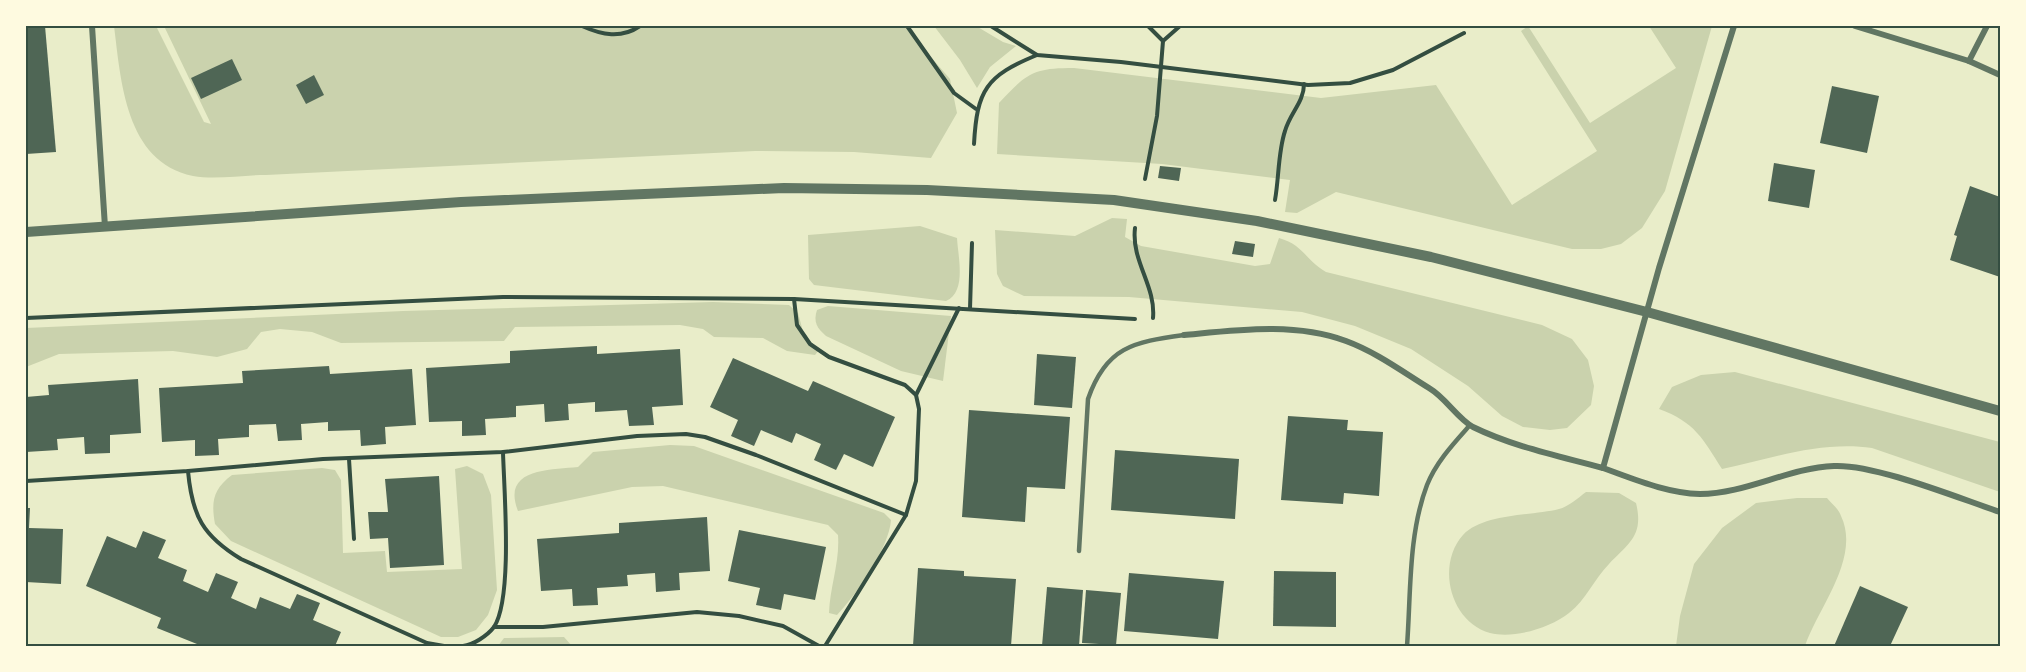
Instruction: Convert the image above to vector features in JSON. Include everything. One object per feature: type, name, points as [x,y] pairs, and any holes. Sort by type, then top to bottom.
[{"type":"street","points":[[92,26],[105,226]]},
{"type":"street","points":[[1603,468],[1647,312],[1734,26]]},
{"type":"street","points":[[1855,26],[1969,61],[2001,75]]},
{"type":"street","points":[[1969,61],[1981,32],[1987,26]]},
{"type":"street","points":[[26,232],[460,202],[819,187],[1057,196],[1139,203],[1257,221],[1431,256],[1647,312],[2001,411]]},
{"type":"street","points":[[1184,335],[1265,330],[1298,331],[1346,341],[1380,357],[1441,395],[1470,425],[1514,445],[1603,468],[1668,490],[1700,494],[1726,491],[1796,471],[1835,466],[1899,479],[2001,512]]},
{"type":"lane","points":[[1079,551],[1088,399],[1095,378],[1116,354],[1153,340],[1184,335]]},
{"type":"lane","points":[[1407,646],[1417,532],[1427,485],[1447,450],[1470,425]]},
{"type":"path","points":[[582,26],[609,35],[624,34],[640,26]]},
{"type":"path","points":[[907,26],[954,93],[976,109]]},
{"type":"path","points":[[991,26],[1036,55],[1121,62],[1162,69],[1308,85],[1350,83],[1394,70],[1464,33]]},
{"type":"path","points":[[1148,26],[1163,41]]},
{"type":"path","points":[[26,318],[503,297],[794,299],[1117,317],[1153,322],[1155,302],[1133,244],[1139,203],[1151,155],[1162,69],[1163,41],[1180,26]]},
{"type":"path","points":[[974,144],[976,109],[987,87],[1006,68],[1036,55]]},
{"type":"path","points":[[970,309],[972,243]]},
{"type":"path","points":[[794,299],[797,326],[810,344],[829,357],[905,385],[916,395],[919,409],[920,436],[916,481],[906,515],[825,646]]},
{"type":"path","points":[[916,395],[959,308]]},
{"type":"path","points":[[26,481],[188,471],[256,463],[503,452],[637,436],[686,434],[705,437],[756,455],[906,515]]},
{"type":"path","points":[[463,646],[470,646],[494,627],[503,599],[503,452]]},
{"type":"path","points":[[349,459],[354,539]]},
{"type":"path","points":[[188,471],[190,496],[200,522],[218,545],[241,559],[416,638],[444,646]]},
{"type":"path","points":[[494,627],[543,627],[697,612],[740,616],[783,626],[819,646]]},
{"type":"green space","points":[[114,26],[156,26],[204,122],[211,124],[164,26],[904,26],[950,79],[957,113],[931,158],[854,152],[755,151],[210,178],[193,176],[170,168],[153,154],[140,137],[124,94]]},
{"type":"green space","points":[[934,26],[976,26],[1003,42],[1016,46],[990,67],[977,88],[960,60]]},
{"type":"green space","points":[[1528,26],[1590,123],[1676,68],[1649,26],[1712,26],[1665,191],[1642,228],[1621,244],[1601,249],[1572,249],[1336,192],[1297,213],[1285,212],[1290,180],[1162,164],[997,154],[999,103],[1024,79],[1049,69],[1074,68],[1321,98],[1436,85],[1512,205],[1597,151],[1521,31]]},
{"type":"green space","points":[[1112,218],[1127,219],[1125,237],[1141,246],[1255,266],[1270,264],[1279,238],[1294,245],[1326,272],[1542,325],[1572,339],[1588,360],[1594,386],[1591,405],[1567,428],[1550,430],[1523,427],[1502,416],[1468,386],[1411,349],[1355,326],[1302,312],[1129,297],[1024,296],[1003,286],[997,274],[995,230],[1075,236]]},
{"type":"green space","points":[[920,226],[957,238],[959,282],[953,296],[946,301],[814,285],[809,279],[808,235]]},
{"type":"green space","points":[[713,302],[789,305],[798,313],[804,335],[819,350],[815,355],[787,351],[763,338],[714,337],[703,329],[680,325],[515,327],[504,341],[341,343],[312,332],[280,329],[261,332],[247,349],[217,357],[173,351],[59,354],[26,367],[26,328],[403,311]]},
{"type":"green space","points":[[828,306],[951,316],[943,381],[901,371],[826,336],[818,327],[815,318],[817,310]]},
{"type":"green space","points":[[1735,372],[2000,442],[2000,492],[1872,448],[1853,446],[1815,449],[1722,469],[1703,440],[1690,426],[1659,409],[1672,387],[1701,375]]},
{"type":"green space","points":[[670,445],[694,446],[884,513],[891,520],[885,544],[871,570],[837,615],[829,613],[838,555],[838,535],[828,525],[663,486],[632,487],[518,511],[515,497],[516,486],[531,474],[578,467],[593,452]]},
{"type":"green space","points":[[467,466],[483,474],[491,495],[497,590],[488,615],[476,630],[458,637],[441,637],[231,541],[215,524],[213,509],[215,496],[221,485],[232,475],[322,468],[335,470],[341,480],[343,553],[385,551],[387,572],[462,569],[455,469]]},
{"type":"green space","points":[[1586,492],[1619,493],[1636,503],[1638,524],[1633,538],[1604,570],[1575,608],[1561,618],[1542,628],[1510,635],[1490,633],[1476,627],[1465,617],[1451,591],[1450,561],[1463,535],[1472,528],[1495,519],[1562,508]]},
{"type":"green space","points":[[1797,498],[1827,498],[1840,513],[1846,532],[1846,549],[1842,566],[1805,646],[1676,646],[1680,616],[1694,564],[1722,528],[1756,503]]},
{"type":"green space","points":[[564,637],[572,646],[498,646],[504,638]]},
{"type":"building","points":[[26,26],[45,26],[56,152],[26,154]]},
{"type":"building","points":[[232,59],[242,80],[201,99],[191,78]]},
{"type":"building","points":[[314,75],[324,95],[306,104],[296,85]]},
{"type":"building","points":[[1832,86],[1879,96],[1867,153],[1820,143]]},
{"type":"building","points":[[1774,163],[1815,170],[1809,208],[1768,201]]},
{"type":"building","points":[[1160,166],[1181,168],[1179,181],[1158,178]]},
{"type":"building","points":[[1970,186],[2000,197],[2000,277],[1950,260],[1957,236],[1954,235]]},
{"type":"building","points":[[1235,241],[1255,244],[1253,257],[1232,254]]},
{"type":"building","points":[[597,346],[597,354],[680,349],[683,405],[652,407],[654,425],[629,426],[627,410],[595,412],[595,402],[568,404],[569,420],[545,422],[544,404],[516,406],[516,417],[485,419],[486,435],[462,436],[462,421],[429,422],[426,368],[510,363],[510,351]]},
{"type":"building","points":[[1037,354],[1076,357],[1072,408],[1034,405]]},
{"type":"building","points":[[733,358],[808,391],[813,381],[895,417],[873,467],[844,454],[836,470],[814,460],[821,444],[796,433],[792,443],[761,430],[754,446],[731,436],[738,420],[710,407]]},
{"type":"building","points":[[329,366],[330,374],[412,369],[416,425],[385,427],[386,444],[361,446],[360,430],[328,431],[328,422],[301,424],[302,440],[278,441],[276,424],[249,425],[249,437],[218,439],[219,455],[195,456],[195,440],[162,442],[159,388],[243,383],[242,371]]},
{"type":"building","points":[[138,379],[141,433],[110,435],[110,453],[85,454],[84,437],[57,439],[58,450],[26,452],[26,397],[49,395],[48,385]]},
{"type":"building","points":[[969,410],[1070,417],[1065,489],[1027,487],[1025,522],[962,517]]},
{"type":"building","points":[[1288,416],[1348,420],[1347,430],[1383,432],[1379,496],[1344,493],[1343,504],[1281,500]]},
{"type":"building","points":[[1115,450],[1239,459],[1235,519],[1111,510]]},
{"type":"building","points":[[439,476],[444,565],[390,568],[388,538],[370,539],[368,512],[388,512],[385,479]]},
{"type":"building","points":[[26,508],[30,508],[29,528],[63,529],[61,584],[26,582]]},
{"type":"building","points":[[707,517],[710,571],[679,573],[680,590],[656,592],[655,573],[627,575],[628,586],[597,588],[598,605],[573,606],[572,589],[541,591],[537,539],[619,533],[619,523]]},
{"type":"building","points":[[739,530],[826,547],[815,600],[784,594],[781,610],[756,605],[760,588],[728,581]]},
{"type":"building","points":[[143,531],[166,540],[158,558],[187,570],[183,581],[208,592],[216,573],[238,582],[231,598],[256,609],[260,597],[290,609],[297,594],[320,603],[313,620],[341,632],[335,646],[202,646],[157,628],[161,618],[86,586],[107,536],[136,548]]},
{"type":"building","points":[[918,568],[964,571],[964,576],[1016,579],[1011,646],[913,646]]},
{"type":"building","points":[[1274,571],[1336,572],[1336,627],[1273,626]]},
{"type":"building","points":[[1129,573],[1224,581],[1218,639],[1124,631]]},
{"type":"building","points":[[1860,586],[1908,607],[1890,646],[1834,646]]},
{"type":"building","points":[[1047,587],[1083,590],[1079,646],[1042,646]]},
{"type":"building","points":[[1086,590],[1121,593],[1116,645],[1082,643]]}]
